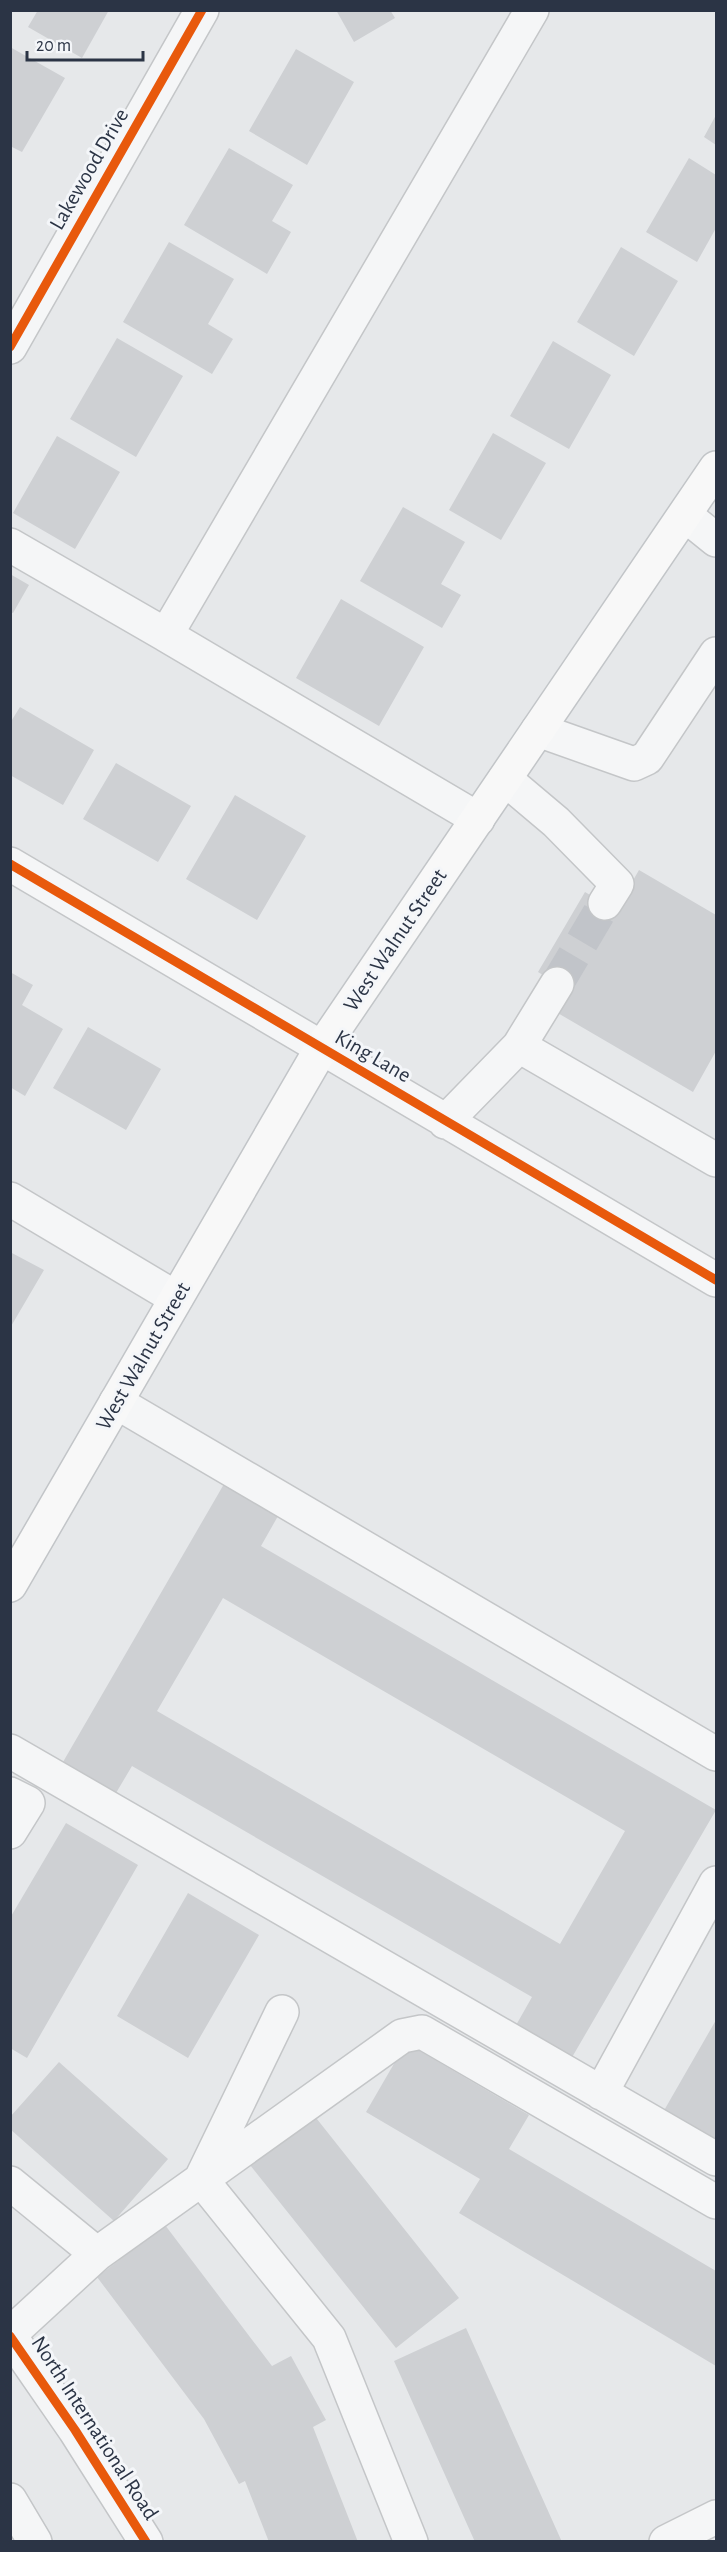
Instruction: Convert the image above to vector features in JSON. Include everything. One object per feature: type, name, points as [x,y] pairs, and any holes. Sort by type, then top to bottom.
[{"type":"main road","name":"West Walnut Street","points":[[10,1585],[321,1049],[717,468]]},
{"type":"street","name":"Lakewood Drive","points":[[10,347],[202,10]]},
{"type":"street","points":[[166,635],[532,10]]},
{"type":"street","points":[[685,515],[717,540]]},
{"type":"street","points":[[10,545],[478,819]]},
{"type":"street","points":[[538,730],[634,764],[647,758],[717,654]]},
{"type":"street","points":[[505,780],[556,822],[617,884],[605,903]]},
{"type":"street","name":"King Lane","points":[[10,864],[717,1280]]},
{"type":"street","points":[[446,1122],[519,1046],[557,984]]},
{"type":"street","points":[[519,1046],[717,1160]]},
{"type":"street","points":[[10,1199],[176,1298]]},
{"type":"street","points":[[117,1402],[717,1754]]},
{"type":"street","points":[[10,1751],[717,2159]]},
{"type":"street","points":[[10,1794],[28,1803],[10,1832]]},
{"type":"street","points":[[602,2092],[717,1883]]},
{"type":"street","points":[[201,2179],[282,2012]]},
{"type":"street","points":[[10,2335],[97,2254],[402,2036],[422,2032],[717,2202]]},
{"type":"street","points":[[201,2179],[329,2338],[411,2541]]},
{"type":"street","points":[[10,2183],[97,2254]]},
{"type":"street","name":"North International Road","points":[[10,2335],[75,2430],[146,2541]]},
{"type":"street","points":[[10,2500],[35,2541]]},
{"type":"street","points":[[666,2541],[717,2517]]},
{"type":"building","points":[[38,10],[109,10],[82,58],[28,27]]},
{"type":"building","points":[[336,10],[390,10],[395,18],[354,42]]},
{"type":"building","points":[[10,47],[65,78],[22,152],[10,146]]},
{"type":"building","points":[[296,49],[354,82],[307,165],[249,131]]},
{"type":"building","points":[[716,115],[716,145],[704,137]]},
{"type":"building","points":[[229,148],[293,185],[272,221],[291,232],[267,274],[184,225]]},
{"type":"building","points":[[689,158],[716,175],[716,228],[697,262],[646,232]]},
{"type":"building","points":[[169,242],[234,279],[208,324],[233,339],[212,374],[123,322]]},
{"type":"building","points":[[621,247],[678,281],[634,356],[577,322]]},
{"type":"building","points":[[117,338],[183,376],[136,457],[70,419]]},
{"type":"building","points":[[553,341],[611,375],[569,449],[510,416]]},
{"type":"building","points":[[493,433],[546,463],[501,540],[449,510]]},
{"type":"building","points":[[57,436],[120,472],[75,549],[13,513]]},
{"type":"building","points":[[403,507],[465,542],[441,584],[461,595],[442,628],[360,581]]},
{"type":"building","points":[[10,574],[29,585],[13,613],[10,612]]},
{"type":"building","points":[[341,599],[424,647],[379,726],[296,678]]},
{"type":"building","points":[[20,707],[94,750],[63,805],[10,775],[10,723]]},
{"type":"building","points":[[116,763],[191,806],[158,862],[83,819]]},
{"type":"building","points":[[235,795],[306,836],[257,920],[186,879]]},
{"type":"building","points":[[639,870],[716,915],[716,1051],[693,1092],[556,1012],[569,991],[538,972],[585,892],[616,910]]},
{"type":"building","points":[[10,972],[33,985],[22,1005],[63,1029],[25,1096],[10,1087]]},
{"type":"building","points":[[88,1027],[161,1069],[126,1130],[53,1088]]},
{"type":"building","points":[[10,1252],[44,1270],[10,1328]]},
{"type":"building","points":[[224,1484],[278,1516],[261,1546],[716,1810],[571,2059],[515,2027],[532,1997],[132,1766],[116,1793],[63,1762]],"holes":[[[223,1598],[625,1831],[560,1944],[157,1711]]]},
{"type":"building","points":[[66,1823],[138,1865],[27,2058],[10,2048],[10,1918]]},
{"type":"building","points":[[188,1893],[259,1935],[188,2058],[117,2016]]},
{"type":"building","points":[[716,2020],[716,2143],[662,2114]]},
{"type":"building","points":[[406,2043],[529,2115],[509,2149],[716,2271],[716,2366],[459,2213],[480,2179],[366,2112]]},
{"type":"building","points":[[59,2062],[168,2159],[114,2221],[10,2129],[10,2117]]},
{"type":"building","points":[[309,2109],[459,2298],[396,2348],[246,2160]]},
{"type":"building","points":[[165,2225],[272,2366],[291,2356],[326,2420],[313,2427],[358,2542],[269,2542],[245,2481],[239,2484],[204,2419],[97,2277]]},
{"type":"building","points":[[466,2328],[562,2542],[475,2542],[394,2361]]},
{"type":"tunnel","points":[[557,984],[605,903]]},
{"type":"cycle path","points":[[10,347],[202,10]]},
{"type":"cycle path","points":[[10,864],[716,1280]]},
{"type":"cycle path","points":[[10,2336],[75,2430],[146,2542]]}]
